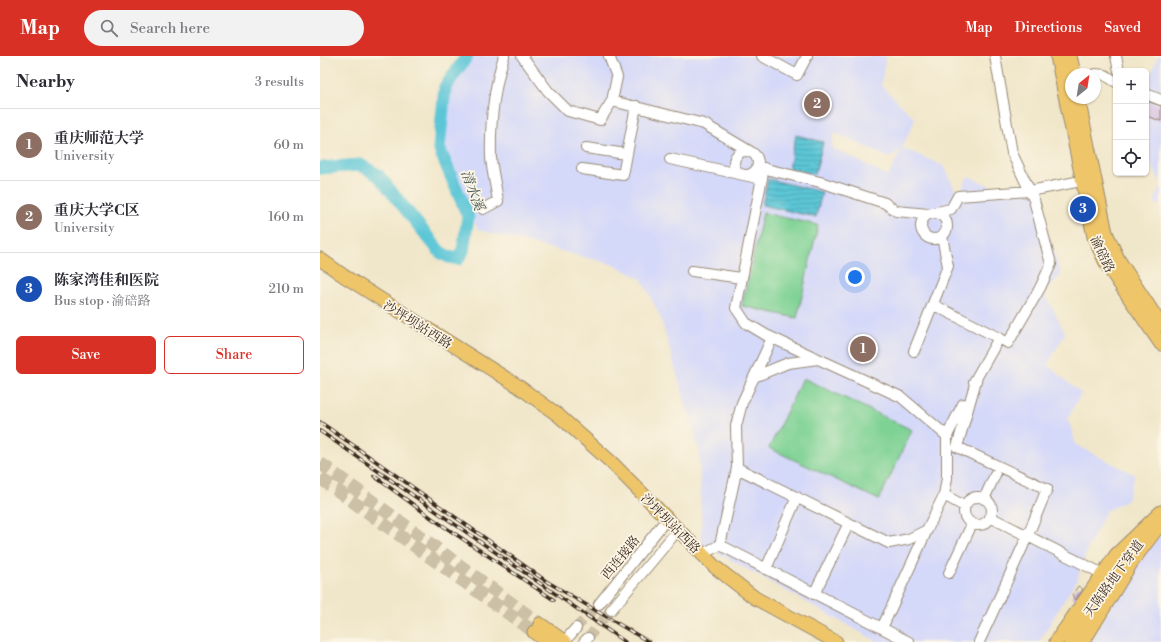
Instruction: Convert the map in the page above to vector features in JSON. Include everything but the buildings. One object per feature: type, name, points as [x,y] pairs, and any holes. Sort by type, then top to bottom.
[{"type":"main road","name":"渝碚路","points":[[1057,56],[1065,70]]},
{"type":"main road","name":"渝碚路","points":[[1069,68],[1070,56]]},
{"type":"main road","name":"渝碚路","points":[[1072,104],[1081,181],[1094,237],[1107,265],[1161,344]]},
{"type":"main road","name":"渝碚路","points":[[1079,104],[1106,233],[1118,259],[1161,325]]},
{"type":"main road","name":"沙坪坝站西路","points":[[320,259],[344,276],[518,386],[558,415],[611,462],[715,567],[755,598],[836,642]]},
{"type":"main road","name":"沙坪坝站西路","points":[[518,386],[552,421],[606,468],[672,536],[745,601],[817,642]]},
{"type":"main road","points":[[1056,642],[1071,622],[1101,573],[1116,554],[1161,512]]},
{"type":"main road","points":[[1083,642],[1131,563],[1160,525]]},
{"type":"main road","name":"天陈路地下穿道","points":[[1070,642],[1114,572],[1160,525]]},
{"type":"main road","points":[[548,642],[537,628],[565,642]]},
{"type":"street","points":[[483,209],[498,201],[491,158],[492,123],[496,80],[504,56]]},
{"type":"street","points":[[522,56],[548,91],[568,111],[600,120],[612,101],[617,77],[609,56]]},
{"type":"street","points":[[762,56],[797,74],[807,56]]},
{"type":"street","points":[[934,305],[1008,343],[1040,288],[1051,264],[1034,200],[1012,153],[995,56]]},
{"type":"street","points":[[1116,56],[1118,68]]},
{"type":"street","points":[[1101,75],[1105,75],[1113,80]]},
{"type":"street","points":[[1149,95],[1161,100]]},
{"type":"street","points":[[612,101],[704,124],[757,157],[761,168],[762,179],[736,308],[746,324],[772,338],[901,397],[947,436]]},
{"type":"street","points":[[582,169],[623,175],[636,106]]},
{"type":"street","points":[[586,148],[626,154]]},
{"type":"street","points":[[751,152],[740,152],[735,158],[735,169],[744,175],[752,174],[761,168],[820,182],[885,203],[896,211],[928,214],[941,215],[946,221],[947,230],[942,237],[938,239],[929,239],[922,233],[922,220],[928,214],[951,209],[958,196],[1030,191],[1081,181]]},
{"type":"street","points":[[670,159],[762,179]]},
{"type":"street","points":[[914,351],[934,305],[948,266],[942,237]]},
{"type":"street","points":[[692,271],[741,278]]},
{"type":"street","points":[[720,545],[737,468],[736,426],[742,403],[772,338]]},
{"type":"street","points":[[882,628],[944,495],[947,478],[947,436],[976,377],[999,338]]},
{"type":"street","points":[[754,377],[788,363],[818,359]]},
{"type":"street","points":[[976,377],[957,447],[1047,489],[980,642]]},
{"type":"street","points":[[737,468],[888,543],[909,539],[927,530]]},
{"type":"street","points":[[984,499],[996,475]]},
{"type":"street","points":[[944,495],[964,506]]},
{"type":"street","points":[[766,569],[798,497]]},
{"type":"street","points":[[976,497],[984,499],[991,507],[990,517],[979,525],[972,524],[966,519],[964,506],[969,500],[976,497]]},
{"type":"street","points":[[990,517],[1101,573]]},
{"type":"street","points":[[814,594],[848,522]]},
{"type":"street","points":[[949,573],[972,524]]},
{"type":"street","name":"西连接路","points":[[599,604],[662,526]]},
{"type":"street","name":"西连接路","points":[[612,610],[672,536]]},
{"type":"street","points":[[702,554],[720,545]]},
{"type":"street","points":[[720,545],[909,642]]},
{"type":"street","points":[[565,642],[576,628]]},
{"type":"shaded area","points":[[474,56],[886,56],[881,85],[915,119],[902,148],[944,166],[958,196],[968,176],[995,188],[1033,183],[1061,275],[1044,292],[1065,333],[1047,365],[1081,393],[1068,418],[1076,445],[1135,475],[1127,500],[1106,511],[1088,548],[1077,579],[1039,642],[878,642],[702,544],[699,450],[660,316],[642,280],[615,265],[478,230],[444,148],[450,89]],"holes":[[[834,132],[889,158],[901,149],[888,176],[832,147]]]},
{"type":"shaded area","points":[[1158,56],[1161,56],[1161,184],[1149,159],[1149,79]]},
{"type":"shaded area","points":[[1161,184],[1161,205],[1154,203]]},
{"type":"shaded area","points":[[1161,535],[1161,642],[1090,642],[1136,566]]},
{"type":"green space","points":[[763,213],[818,225],[797,318],[742,306]]},
{"type":"green space","points":[[803,378],[912,430],[879,500],[769,448]]},
{"type":"water","points":[[796,135],[823,142],[815,174],[789,168]]},
{"type":"water","points":[[768,179],[822,192],[816,217],[762,205]]},
{"type":"waterway","name":"清水溪","points":[[320,168],[360,165],[378,175],[440,252],[449,257],[458,259],[463,251],[468,216],[439,148],[445,87],[467,56]]},
{"type":"tunnel","points":[[320,463],[540,624]]},
{"type":"tunnel","points":[[320,478],[534,632]]},
{"type":"tunnel","points":[[576,628],[599,604]]},
{"type":"tunnel","points":[[588,638],[611,610]]},
{"type":"railway","points":[[320,422],[546,581],[649,642]]},
{"type":"railway","points":[[320,431],[625,642]]},
{"type":"railway","points":[[374,476],[433,519],[554,600]]},
{"type":"place","name":"重庆大学C区","points":[[817,104]]},
{"type":"place","name":"陈家湾佳和医院","points":[[1083,209]]},
{"type":"place","name":"重庆师范大学","points":[[863,349]]}]
